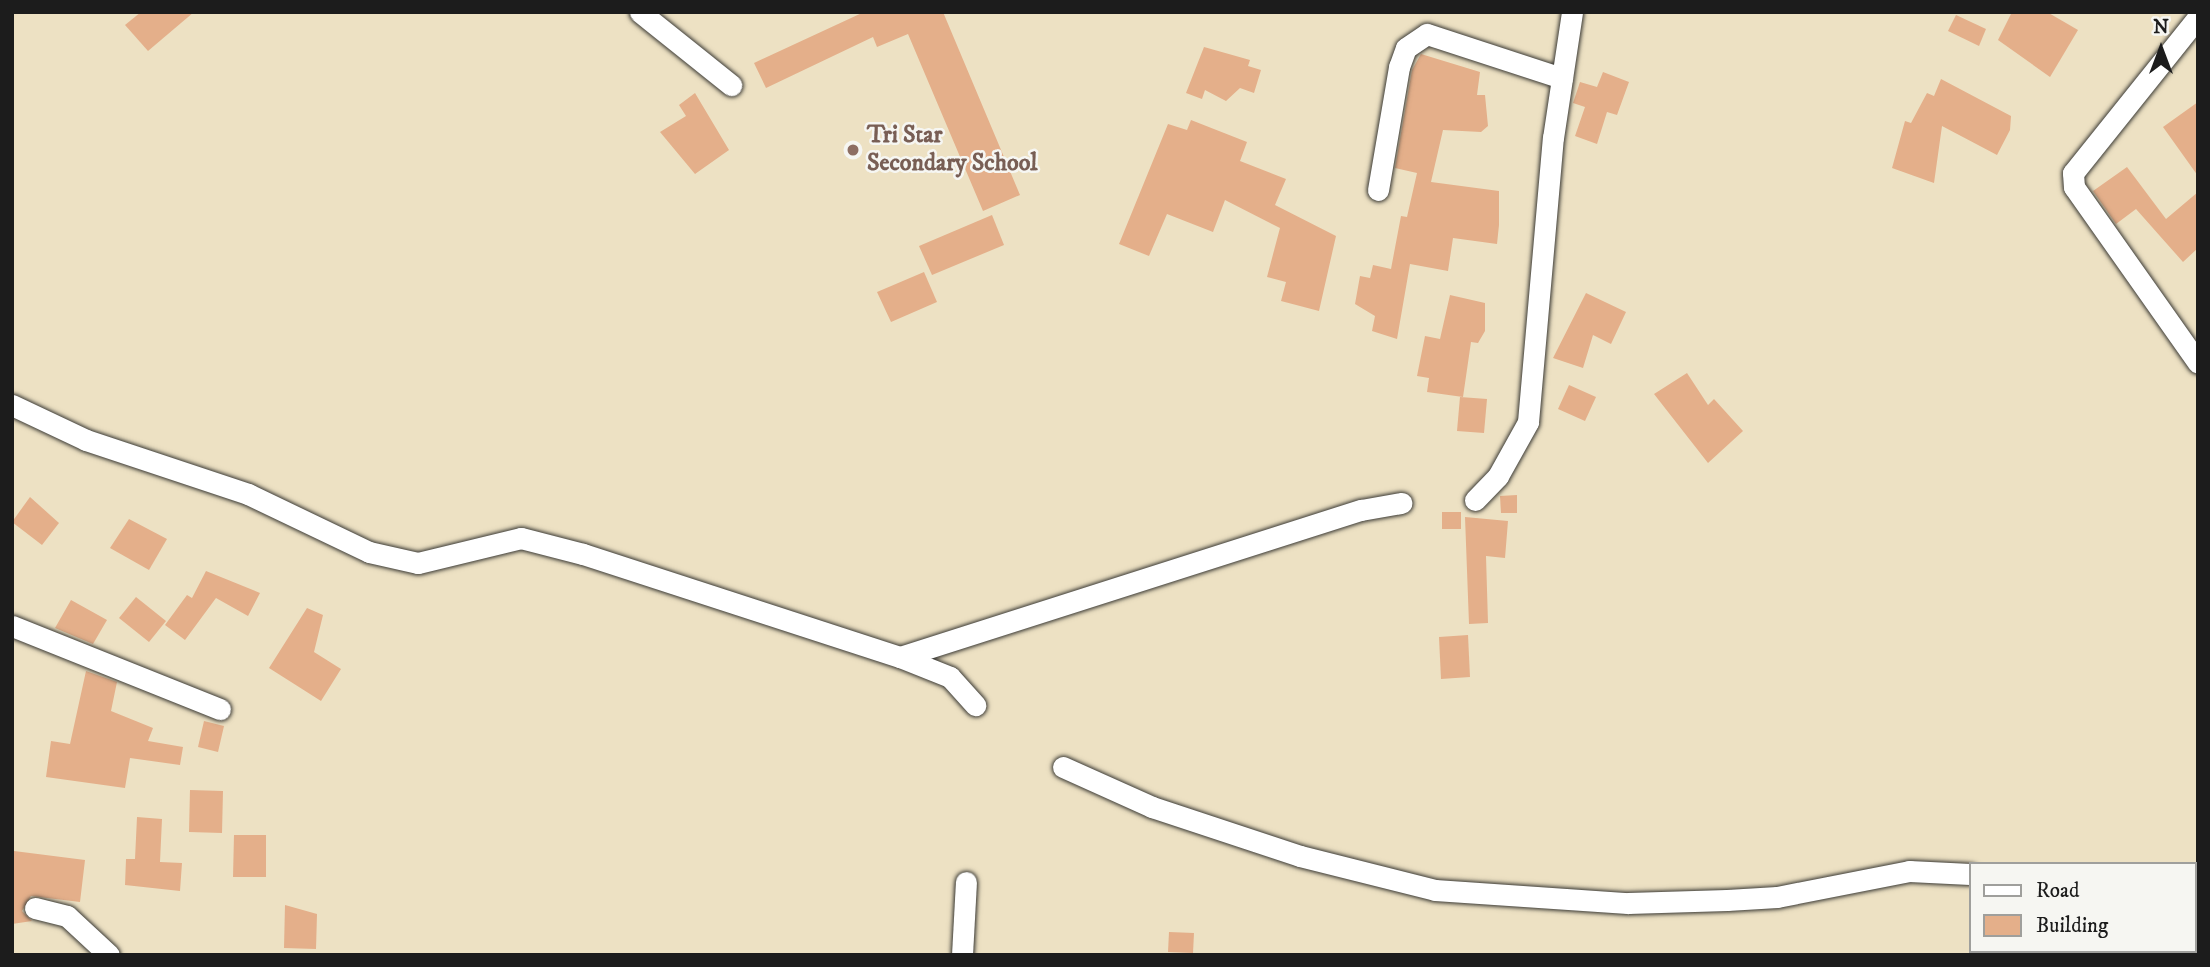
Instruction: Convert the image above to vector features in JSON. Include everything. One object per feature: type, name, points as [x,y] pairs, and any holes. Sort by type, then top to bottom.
[{"type":"street","points":[[640,12],[731,85]]},
{"type":"street","points":[[1475,500],[1498,476],[1528,422],[1562,78],[1572,12]]},
{"type":"street","points":[[2198,17],[2073,173],[2074,187],[2198,363]]},
{"type":"street","points":[[1378,190],[1399,67],[1406,48],[1427,34],[1562,78]]},
{"type":"street","points":[[12,405],[86,440],[248,494],[399,561],[418,563],[521,538],[682,583],[900,657],[950,677],[975,705]]},
{"type":"street","points":[[900,657],[1361,510],[1401,503]]},
{"type":"street","points":[[12,626],[220,709]]},
{"type":"street","points":[[1063,767],[1152,807],[1300,856],[1435,890],[1605,902],[1727,900],[1909,871],[1968,874]]},
{"type":"street","points":[[962,955],[966,882]]},
{"type":"street","points":[[35,908],[67,916],[109,955]]},
{"type":"building","points":[[141,12],[194,12],[148,51],[125,25]]},
{"type":"building","points":[[864,12],[943,12],[1020,195],[983,211],[908,34],[877,47],[873,37],[766,88],[754,63]]},
{"type":"building","points":[[2012,12],[2047,12],[2078,30],[2050,77],[1998,40]]},
{"type":"building","points":[[1956,15],[1986,29],[1979,46],[1948,31]]},
{"type":"building","points":[[1204,47],[1250,60],[1248,66],[1261,70],[1254,93],[1240,88],[1226,101],[1205,90],[1202,99],[1186,93]]},
{"type":"building","points":[[1421,54],[1480,72],[1477,95],[1485,95],[1488,126],[1481,132],[1443,130],[1431,182],[1499,191],[1499,225],[1497,244],[1453,238],[1448,271],[1410,264],[1397,339],[1372,331],[1375,316],[1355,304],[1360,276],[1370,278],[1373,265],[1391,269],[1401,216],[1407,217],[1417,173],[1395,168],[1412,70]]},
{"type":"building","points":[[1603,72],[1629,82],[1617,115],[1607,112],[1597,144],[1575,136],[1585,107],[1573,103],[1580,82],[1597,87]]},
{"type":"building","points":[[1941,79],[2011,116],[2010,130],[1997,155],[1942,126],[1934,183],[1892,168],[1905,121],[1911,123],[1927,93],[1934,96]]},
{"type":"building","points":[[695,93],[729,150],[695,174],[660,132],[686,116],[679,105]]},
{"type":"building","points":[[2198,102],[2198,176],[2163,127]]},
{"type":"building","points":[[1191,120],[1247,142],[1240,161],[1286,179],[1275,205],[1336,236],[1319,311],[1281,301],[1286,282],[1267,277],[1280,228],[1225,200],[1213,232],[1167,214],[1149,256],[1119,244],[1168,124],[1187,130]]},
{"type":"building","points":[[2127,167],[2166,219],[2198,192],[2198,248],[2183,262],[2136,209],[2116,224],[2093,191]]},
{"type":"building","points":[[992,215],[1004,245],[932,275],[919,246]]},
{"type":"building","points":[[924,272],[937,302],[891,322],[877,292]]},
{"type":"building","points":[[1586,293],[1626,312],[1611,344],[1593,335],[1583,368],[1553,358]]},
{"type":"building","points":[[1450,295],[1485,303],[1485,331],[1478,343],[1471,342],[1463,397],[1427,392],[1429,378],[1417,376],[1425,336],[1440,339]]},
{"type":"building","points":[[1687,373],[1708,405],[1714,399],[1743,431],[1708,463],[1654,394]]},
{"type":"building","points":[[1569,385],[1596,397],[1585,421],[1558,409]]},
{"type":"building","points":[[1460,397],[1487,399],[1484,433],[1457,431]]},
{"type":"building","points":[[1517,495],[1517,513],[1501,513],[1500,496]]},
{"type":"building","points":[[30,497],[59,523],[42,545],[12,522]]},
{"type":"building","points":[[1442,512],[1461,512],[1461,529],[1442,529]]},
{"type":"building","points":[[1465,517],[1508,521],[1505,558],[1486,556],[1488,623],[1469,624]]},
{"type":"building","points":[[129,519],[167,539],[149,570],[110,548]]},
{"type":"building","points":[[206,571],[260,593],[248,616],[216,598],[185,640],[165,625],[187,595],[192,598]]},
{"type":"building","points":[[136,597],[166,621],[149,642],[119,618]]},
{"type":"building","points":[[71,600],[107,620],[93,644],[55,628]]},
{"type":"building","points":[[307,608],[323,615],[314,652],[341,669],[321,701],[269,668]]},
{"type":"building","points":[[1468,635],[1470,677],[1441,679],[1439,637]]},
{"type":"building","points":[[86,671],[117,682],[111,711],[153,728],[148,741],[183,747],[180,765],[130,758],[125,788],[46,777],[51,741],[70,744]]},
{"type":"building","points":[[204,721],[224,726],[218,752],[198,747]]},
{"type":"building","points":[[190,790],[223,791],[222,833],[189,832]]},
{"type":"building","points":[[137,817],[162,819],[160,862],[182,863],[180,891],[125,885],[126,859],[135,859]]},
{"type":"building","points":[[234,835],[266,835],[266,877],[233,877]]},
{"type":"building","points":[[14,851],[85,860],[80,902],[31,896],[22,911],[32,921],[12,924]]},
{"type":"building","points":[[285,905],[317,914],[316,949],[284,948]]},
{"type":"building","points":[[1169,932],[1194,933],[1193,953],[1168,952]]},
{"type":"place","name":"Tri Star Secondary School","points":[[853,150]]}]
